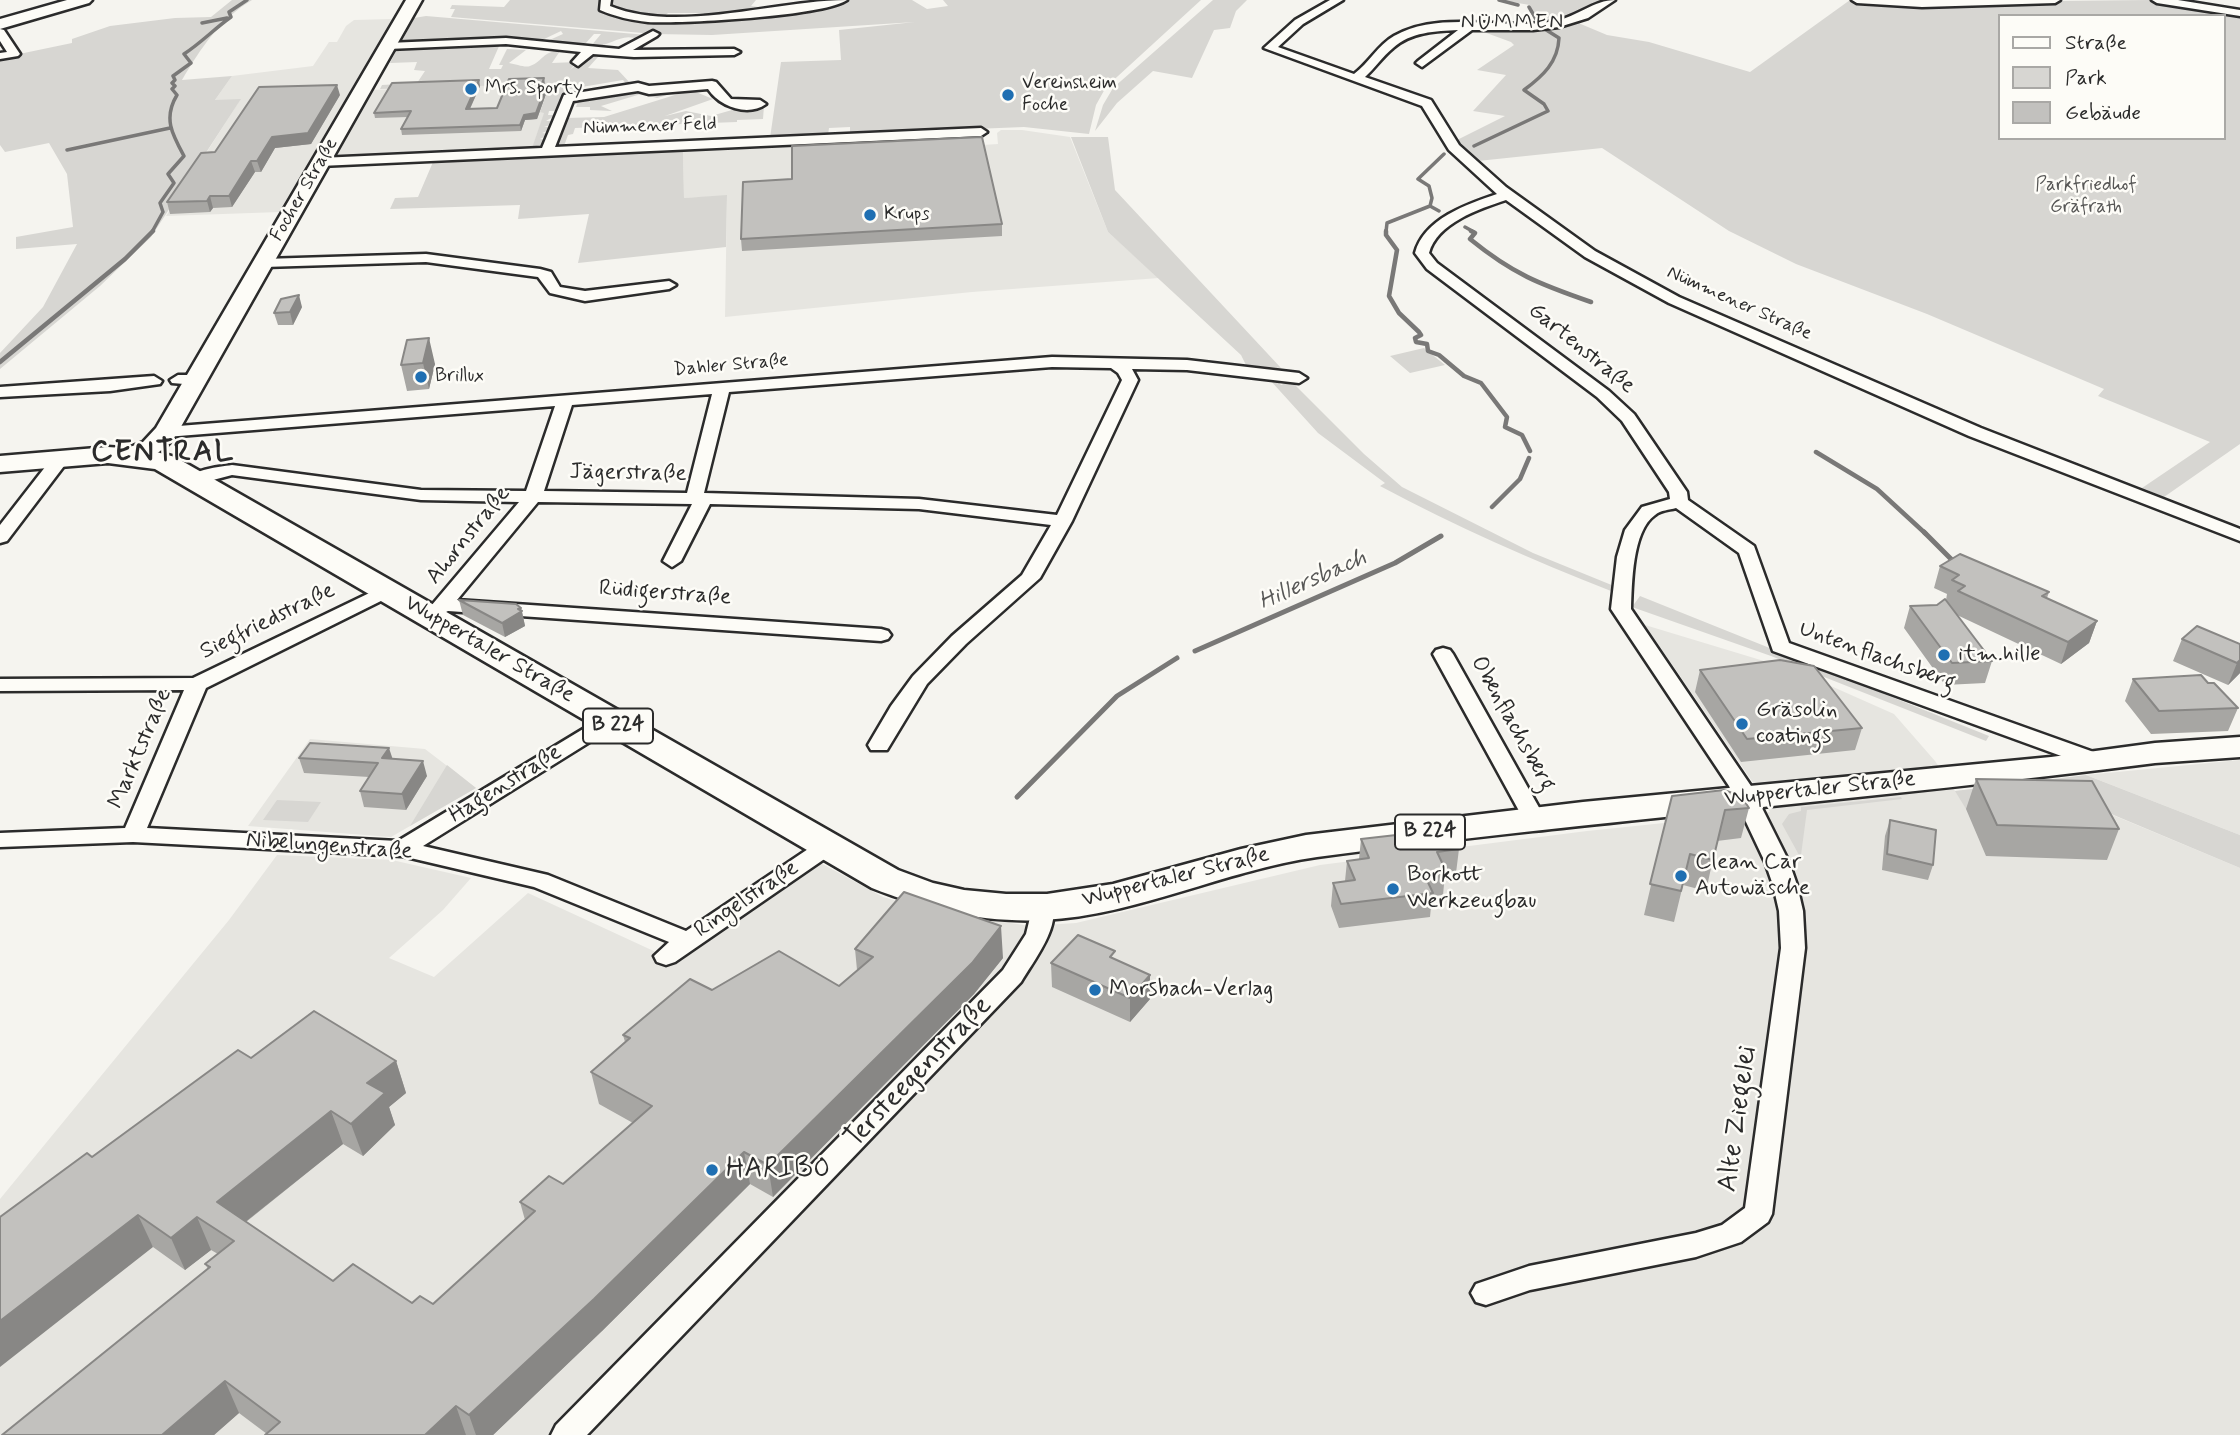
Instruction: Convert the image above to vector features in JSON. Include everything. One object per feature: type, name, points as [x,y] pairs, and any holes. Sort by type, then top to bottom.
[{"type":"main road","points":[[0,24],[84,0]]},
{"type":"main road","name":"Focher Straße","points":[[164,445],[187,380],[264,263],[414,0]]},
{"type":"main road","name":"B 224","points":[[0,470],[51,472],[102,463],[164,445]]},
{"type":"main road","name":"B 224","points":[[102,463],[164,445]]},
{"type":"main road","name":"Wuppertaler Straße","points":[[164,445],[194,480],[386,591],[437,610],[610,721],[885,879],[932,896],[982,905],[1042,907],[1103,900],[1250,859],[1293,850],[1535,820],[2094,760],[2240,747]]},
{"type":"main road","name":"B 224","points":[[0,464],[131,456]]},
{"type":"street","points":[[606,0],[603,5],[608,11],[628,16],[691,17],[758,13],[842,0]]},
{"type":"street","points":[[758,13],[769,0]]},
{"type":"street","name":"Nümmener Straße","points":[[1338,0],[1299,22],[1270,46],[1275,52],[1427,103],[1454,148],[1507,195],[1590,254],[1674,300],[1975,432],[2240,535]]},
{"type":"street","points":[[1356,78],[1366,72],[1385,47],[1400,37],[1434,28],[1546,27],[1579,19],[1610,0]]},
{"type":"street","points":[[1857,0],[1922,4],[2054,0]]},
{"type":"street","points":[[2157,0],[2240,13]]},
{"type":"street","points":[[1422,63],[1469,27]]},
{"type":"street","points":[[0,32],[14,54],[0,56]]},
{"type":"street","points":[[629,52],[653,34]]},
{"type":"street","points":[[388,46],[506,41],[629,52],[734,52]]},
{"type":"street","points":[[578,62],[590,50]]},
{"type":"street","points":[[629,52],[630,73],[638,86]]},
{"type":"street","points":[[548,150],[568,98],[638,86],[649,90],[728,82]]},
{"type":"street","points":[[712,85],[720,99],[732,105],[761,104]]},
{"type":"street","name":"Nümmener Feld","points":[[320,162],[981,132]]},
{"type":"street","name":"Gartenstraße","points":[[1507,195],[1448,221],[1427,238],[1422,254],[1432,266],[1603,394],[1628,418],[1678,492],[1679,502]]},
{"type":"street","points":[[264,263],[439,259],[540,273],[546,275],[555,290],[572,295],[669,285]]},
{"type":"street","name":"Dahler Straße","points":[[164,445],[565,401],[1052,362],[1187,365],[1299,378]]},
{"type":"street","points":[[879,745],[901,706],[920,680],[959,640],[1030,578],[1063,521],[1130,380],[1125,370],[1116,364]]},
{"type":"street","points":[[0,392],[154,381]]},
{"type":"street","points":[[672,561],[699,500],[722,387]]},
{"type":"street","name":"Ahornstraße","points":[[437,610],[533,496],[565,401]]},
{"type":"street","name":"Jägerstraße","points":[[194,480],[232,470],[421,495],[833,500],[919,504],[1063,521]]},
{"type":"street","points":[[0,537],[51,472]]},
{"type":"street","points":[[1679,502],[1654,508],[1640,520],[1624,560],[1622,571],[1625,591],[1621,609],[1746,798]]},
{"type":"street","name":"Untenflachsberg","points":[[1679,502],[1746,550],[1780,647],[2094,760]]},
{"type":"street","name":"Siegfriedstraße","points":[[0,685],[197,684],[386,591]]},
{"type":"street","name":"Rüdigerstraße","points":[[437,610],[607,614],[881,635]]},
{"type":"street","name":"Obenflachsberg","points":[[1443,654],[1535,820]]},
{"type":"street","name":"Marktstraße","points":[[133,835],[197,684]]},
{"type":"street","name":"Hagenstraße","points":[[402,849],[610,721]]},
{"type":"street","name":"Alte Ziegelei","points":[[1486,1293],[1529,1278],[1696,1245],[1731,1234],[1758,1214],[1766,1169],[1793,934],[1791,911],[1777,862],[1746,798]]},
{"type":"street","name":"Nibelungenstraße","points":[[0,841],[133,835],[402,849],[540,881],[687,940]]},
{"type":"street","name":"Ringelstraße","points":[[666,956],[828,846]]},
{"type":"street","name":"Tersteegenstraße","points":[[567,1435],[1012,976],[1038,934],[1042,907]]},
{"type":"shaded area","points":[[392,19],[280,212],[166,216],[240,100],[215,100],[232,76],[313,66],[329,42],[337,42],[346,26],[354,20]]},
{"type":"shaded area","points":[[551,83],[540,112],[545,112],[532,149],[343,157],[337,154],[371,90]]},
{"type":"shaded area","points":[[1001,130],[1022,130],[1070,137],[1108,232],[1159,278],[972,292],[725,317],[727,196],[684,198],[683,150],[937,140],[966,146],[998,144],[997,133]]},
{"type":"shaded area","points":[[1645,625],[1797,671],[1894,714],[1935,761],[1955,791],[2036,783],[2240,868],[2240,1435],[0,1435],[0,1199],[229,920],[277,855],[392,860],[471,878],[443,910],[389,958],[434,977],[528,893],[671,959],[817,861],[883,897],[933,911],[1030,926],[1076,923],[1320,865],[1587,831],[1770,812],[1754,784]]},
{"type":"shaded area","points":[[310,739],[425,749],[476,788],[391,837],[248,826]]},
{"type":"shaded area","points":[[2240,760],[2240,835],[2086,775]]},
{"type":"green space","points":[[232,0],[252,0],[230,16],[212,35],[182,80],[232,76],[215,100],[241,99],[151,237],[100,286],[0,369],[0,353],[43,307],[77,244],[16,249],[16,237],[73,227],[67,174],[49,143],[5,152],[0,145],[0,58],[72,43],[72,39],[110,26],[175,18],[211,17]]},
{"type":"green space","points":[[510,0],[601,0],[599,8],[615,15],[642,19],[676,19],[788,12],[839,5],[838,3],[850,0],[912,0],[927,9],[948,6],[943,0],[1201,0],[1106,87],[1096,105],[1089,134],[1024,127],[850,134],[850,127],[829,128],[828,135],[770,138],[781,62],[841,60],[839,30],[915,22],[712,35],[655,34],[451,17],[455,9],[450,9],[452,5],[504,7]]},
{"type":"green space","points":[[610,0],[756,0],[751,6],[758,7],[734,14],[734,11],[704,15],[666,15],[614,11],[607,3]]},
{"type":"green space","points":[[1213,0],[1247,0],[1236,11],[1230,28],[1214,30],[1192,78],[1153,71],[1117,103],[1095,131],[1103,105],[1113,88]]},
{"type":"green space","points":[[1499,0],[1604,0],[1572,18],[1537,26],[1530,5]]},
{"type":"green space","name":"Parkfriedhof Gräfrath","points":[[1850,0],[1863,3],[2150,0],[2240,14],[2240,444],[2164,497],[2142,488],[2210,442],[2098,396],[2104,389],[1927,314],[1796,264],[1729,231],[1602,148],[1478,161],[1455,141],[1505,116],[1473,111],[1506,75],[1477,70],[1514,45],[1481,31],[1549,28],[1576,22],[1607,35],[1649,42],[1750,72]]},
{"type":"green space","points":[[426,16],[647,35],[639,40],[627,37],[598,46],[591,46],[601,34],[594,34],[585,44],[588,46],[545,42],[563,34],[561,31],[540,41],[524,38],[485,40],[485,37],[465,38],[463,41],[401,43],[414,18]]},
{"type":"green space","points":[[500,44],[489,69],[501,69],[503,65],[499,65],[507,49],[526,50],[509,63],[526,67],[535,64],[546,54],[560,51],[552,63],[577,62],[570,70],[588,55],[610,56],[598,57],[588,68],[618,70],[631,84],[628,86],[623,80],[564,90],[568,95],[562,96],[557,111],[549,111],[548,115],[556,115],[546,121],[554,121],[553,124],[544,127],[552,127],[551,130],[542,133],[550,134],[540,139],[548,140],[546,145],[532,148],[544,113],[540,112],[546,95],[541,94],[545,84],[380,89],[382,85],[417,83],[425,71],[414,70],[417,62],[390,63],[398,47]]},
{"type":"green space","points":[[639,90],[645,93],[677,92],[657,98],[641,94],[601,106],[612,111],[590,110],[590,107],[570,104],[582,97],[584,100]]},
{"type":"green space","points":[[691,90],[713,99],[665,116],[686,111],[711,116],[764,106],[763,119],[575,128],[573,134],[568,135],[564,146],[556,145],[565,118],[604,117]]},
{"type":"green space","points":[[1071,137],[1108,137],[1115,190],[1281,368],[1246,365],[1241,355],[1108,232]]},
{"type":"green space","points":[[683,150],[684,198],[727,195],[726,247],[578,263],[589,214],[518,219],[520,205],[390,209],[395,198],[418,197],[433,162]]},
{"type":"green space","points":[[1424,348],[1445,365],[1410,373],[1390,356]]},
{"type":"green space","points":[[1270,380],[1277,380],[1281,385],[1291,381],[1364,454],[1402,487],[1533,553],[1614,586],[1611,591],[1494,542],[1380,486],[1385,483],[1318,433]]},
{"type":"green space","points":[[1640,596],[1989,736],[1986,741],[1771,656],[1632,607]]},
{"type":"green space","points":[[447,765],[476,788],[410,826]]},
{"type":"green space","points":[[2086,775],[2240,835],[2240,868],[2085,803],[2081,811],[1966,809],[1955,791]]},
{"type":"green space","points":[[1902,799],[1807,810],[1801,855],[1782,824],[1789,814],[1801,811],[1801,807]]},
{"type":"green space","points":[[277,800],[321,802],[308,822],[263,820]]},
{"type":"building","points":[[544,78],[540,89],[545,89],[536,113],[524,115],[520,125],[401,129],[411,111],[374,113],[392,83],[479,80],[466,109],[497,108],[509,79]]},
{"type":"building","points":[[337,85],[308,133],[272,137],[257,161],[251,161],[229,196],[210,196],[207,201],[167,202],[201,153],[215,152],[259,87]]},
{"type":"building","name":"Krups","points":[[982,137],[1002,224],[741,239],[743,182],[792,179],[792,146]]},
{"type":"building","points":[[299,295],[290,312],[274,313],[281,299]]},
{"type":"building","points":[[429,338],[423,363],[401,365],[407,340]]},
{"type":"building","points":[[1960,554],[2049,592],[2042,596],[2097,621],[2068,642],[1958,591],[1965,586],[1952,580],[1959,575],[1940,566]]},
{"type":"building","points":[[1945,599],[1992,661],[1952,663],[1910,606],[1937,605]]},
{"type":"building","points":[[459,600],[516,604],[522,611],[502,623]]},
{"type":"building","points":[[2197,626],[2240,644],[2240,660],[2237,663],[2182,639]]},
{"type":"building","points":[[1780,660],[1814,666],[1862,728],[1747,739],[1700,670]]},
{"type":"building","points":[[2201,675],[2208,683],[2214,683],[2238,708],[2159,711],[2133,679]]},
{"type":"building","points":[[310,743],[389,748],[382,758],[423,761],[402,794],[360,791],[378,763],[299,758]]},
{"type":"building","points":[[1976,779],[2092,781],[2119,829],[1997,825]]},
{"type":"building","points":[[1724,790],[1741,796],[1749,808],[1725,810],[1713,860],[1690,854],[1681,891],[1650,884],[1672,796]]},
{"type":"building","points":[[1890,820],[1936,830],[1933,865],[1887,854]]},
{"type":"building","points":[[1449,829],[1459,849],[1437,852],[1446,871],[1424,874],[1433,893],[1341,904],[1333,883],[1355,880],[1347,861],[1369,858],[1361,839]]},
{"type":"building","name":"HARIBO","points":[[904,892],[1001,926],[972,963],[768,1165],[744,1152],[594,1299],[469,1415],[456,1406],[425,1435],[265,1435],[280,1422],[225,1381],[162,1435],[2,1435],[210,1267],[205,1264],[234,1241],[197,1217],[171,1238],[138,1215],[0,1321],[0,1217],[87,1153],[92,1157],[238,1050],[251,1058],[314,1011],[396,1061],[367,1083],[385,1093],[351,1124],[331,1111],[217,1202],[333,1281],[353,1264],[412,1303],[420,1296],[433,1304],[535,1211],[520,1202],[549,1176],[563,1184],[652,1106],[591,1072],[630,1038],[623,1035],[690,979],[712,990],[779,951],[839,986],[873,957],[855,949]]},
{"type":"building","points":[[1078,935],[1115,951],[1110,957],[1150,975],[1130,998],[1051,963]]},
{"type":"waterway","points":[[152,232],[163,212],[160,203],[174,183],[168,174],[184,156],[170,119],[170,111],[177,95],[172,89],[175,86],[172,83],[175,80],[173,76],[191,63],[184,54],[231,17],[229,12],[247,0]]},
{"type":"waterway","points":[[1499,0],[1518,5]]},
{"type":"waterway","points":[[1474,146],[1548,111],[1544,104],[1524,90],[1548,68],[1556,54],[1559,38],[1540,26],[1529,7]]},
{"type":"waterway","points":[[202,23],[227,18]]},
{"type":"waterway","points":[[67,150],[170,128]]},
{"type":"waterway","points":[[1430,206],[1432,198],[1429,186],[1418,179],[1444,154]]},
{"type":"waterway","name":"Hillersbach","points":[[1386,232],[1387,223],[1430,206]]},
{"type":"waterway","points":[[1430,206],[1439,211]]},
{"type":"waterway","points":[[1465,227],[1474,232]]},
{"type":"waterway","points":[[1471,231],[1475,233],[1470,239],[1513,270],[1591,302]]},
{"type":"waterway","points":[[0,362],[125,259],[152,232]]},
{"type":"waterway","name":"Hillersbach","points":[[1386,232],[1397,250],[1389,296],[1399,313],[1421,335],[1415,338],[1416,342],[1427,344],[1428,351],[1439,355],[1464,376],[1481,383],[1507,417],[1505,427],[1522,435],[1530,451]]},
{"type":"waterway","points":[[1816,452],[1877,489],[1926,534]]},
{"type":"waterway","name":"Hillersbach","points":[[1492,507],[1520,479],[1529,458]]},
{"type":"waterway","points":[[1926,534],[1956,564]]},
{"type":"waterway","name":"Hillersbach","points":[[1195,651],[1395,563],[1441,536]]},
{"type":"waterway","name":"Hillersbach","points":[[1017,797],[1117,696],[1177,658]]},
{"type":"place","name":"Mrs. Sporty","points":[[471,89]]},
{"type":"place","name":"Vereinsheim Foche","points":[[1008,95]]},
{"type":"place","name":"Krups","points":[[870,215]]},
{"type":"place","name":"Brillux","points":[[421,377]]},
{"type":"place","name":"itm.hille","points":[[1944,655]]},
{"type":"place","name":"Gräsolin coatings","points":[[1742,724]]},
{"type":"place","name":"Clean Car Autowäsche","points":[[1681,876]]},
{"type":"place","name":"Borkott Werkzeugbau","points":[[1393,889]]},
{"type":"place","name":"Morsbach-Verlag","points":[[1095,990]]},
{"type":"place","name":"HARIBO","points":[[712,1170]]},
{"type":"district","name":"NÜMMEN","points":[[1513,24]]},
{"type":"district","name":"CENTRAL","points":[[163,454]]}]
